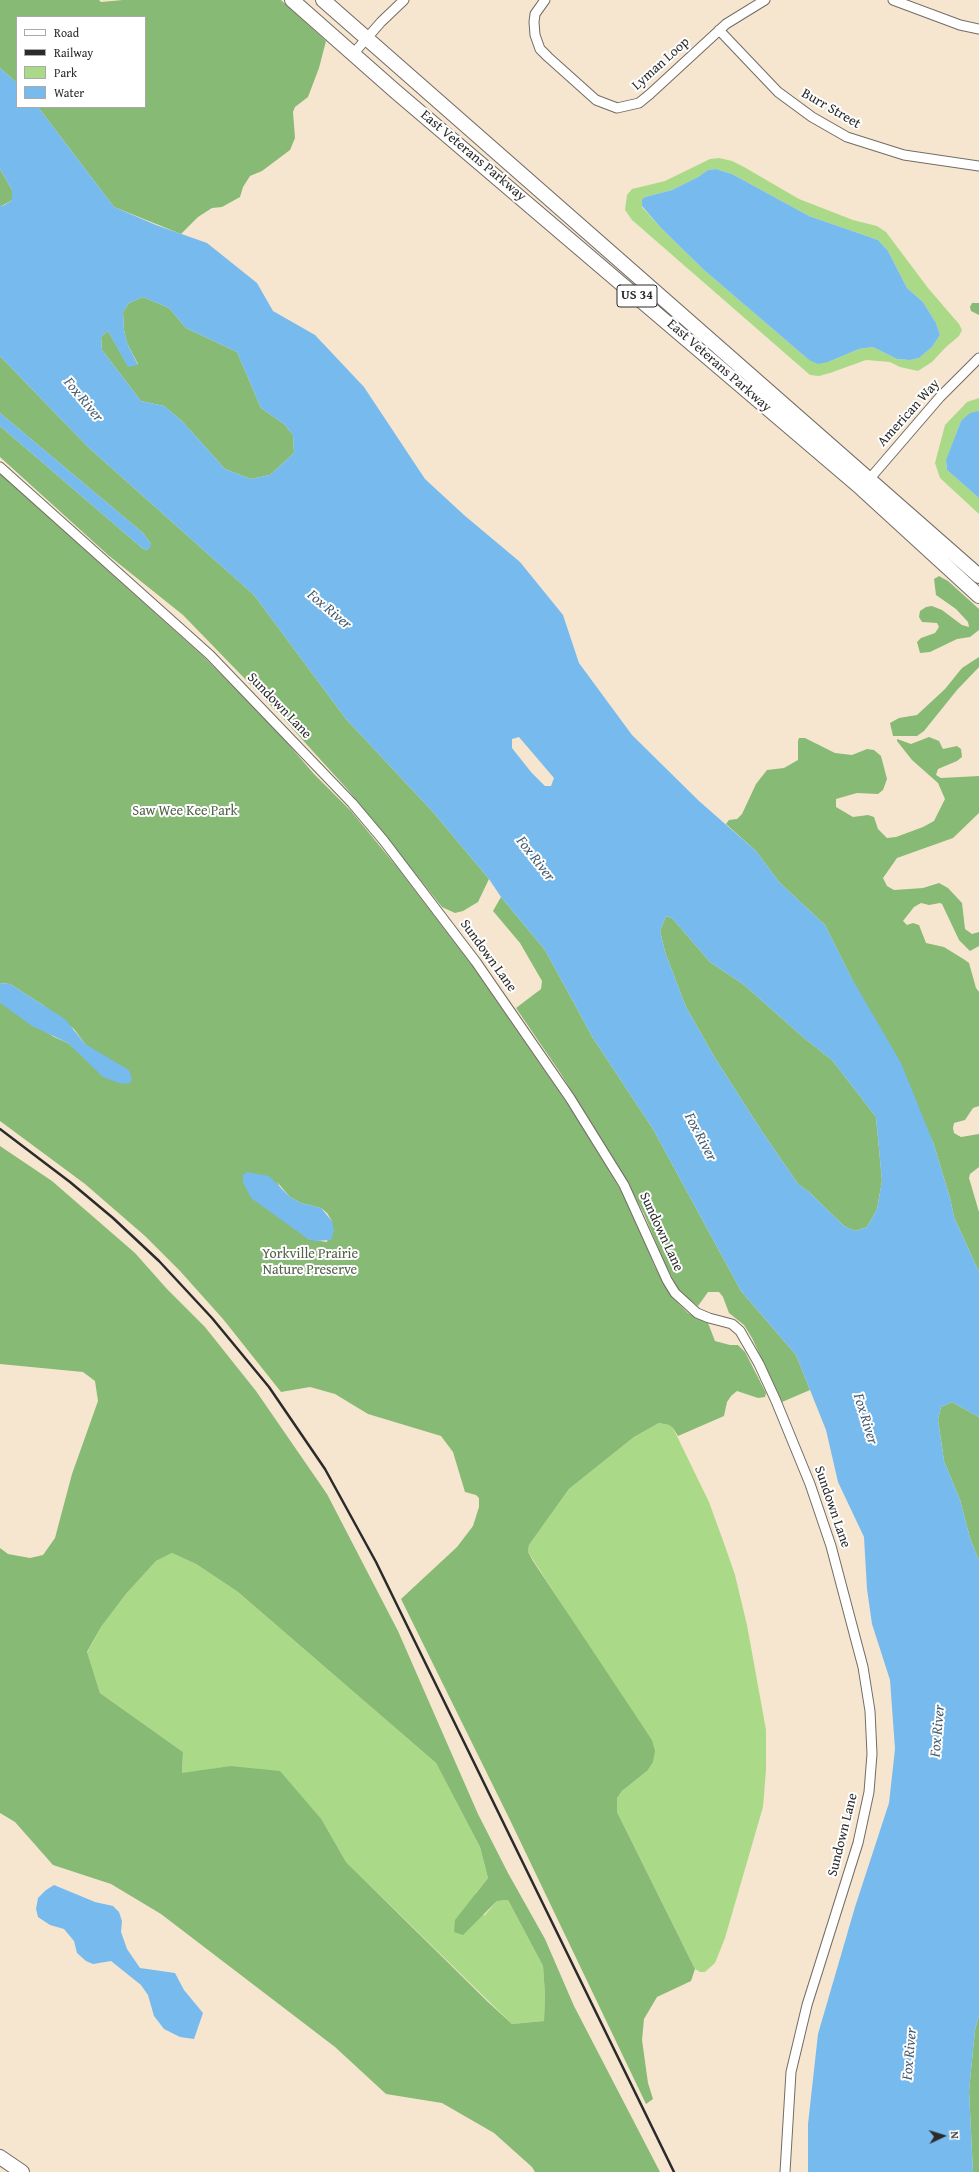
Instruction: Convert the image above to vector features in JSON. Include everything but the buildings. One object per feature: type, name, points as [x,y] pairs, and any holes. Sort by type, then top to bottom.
[{"type":"main road","name":"East Veterans Parkway","points":[[292,0],[353,54],[865,483],[979,576]]},
{"type":"main road","name":"East Veterans Parkway","points":[[323,0],[865,483],[979,596]]},
{"type":"main road","points":[[0,2157],[22,2172]]},
{"type":"street","points":[[353,54],[404,0]]},
{"type":"street","name":"Lyman Loop","points":[[545,0],[535,14],[534,22],[535,35],[540,49],[596,100],[617,108],[632,106],[650,94],[719,30],[741,13],[765,0]]},
{"type":"street","points":[[893,0],[960,26],[979,30]]},
{"type":"street","name":"Burr Street","points":[[719,30],[778,92],[812,118],[843,135],[884,150],[904,155],[979,166]]},
{"type":"street","name":"American Way","points":[[865,483],[940,397],[979,358]]},
{"type":"street","name":"Sundown Lane","points":[[0,467],[210,655],[352,803],[384,841],[476,962],[578,1110],[624,1186],[644,1226],[661,1268],[675,1293],[697,1312],[709,1318],[732,1324],[740,1330],[759,1364],[810,1484],[831,1546],[863,1667],[870,1711],[872,1754],[869,1792],[858,1843],[807,2005],[791,2072],[785,2172]]},
{"type":"green space","points":[[0,0],[99,0],[101,2],[123,0],[281,0],[326,41],[319,68],[308,97],[295,107],[293,112],[295,138],[290,150],[262,171],[250,176],[243,187],[240,197],[222,207],[212,208],[198,217],[181,234],[114,207],[39,108],[146,108],[146,16],[16,16],[16,82],[0,68]]},
{"type":"green space","points":[[719,158],[732,161],[799,199],[853,220],[877,226],[886,232],[928,288],[959,324],[962,330],[959,336],[932,362],[918,371],[900,367],[890,362],[866,360],[819,376],[810,375],[632,220],[625,210],[627,195],[632,189],[665,181],[710,159]],"holes":[[[716,169],[732,174],[809,216],[878,240],[888,251],[907,288],[923,302],[936,323],[940,335],[932,347],[919,358],[910,360],[897,359],[873,347],[859,349],[828,362],[809,360],[704,270],[642,207],[645,197],[672,190],[698,177],[708,170]]]},
{"type":"green space","points":[[0,169],[12,190],[12,200],[2,206],[0,205]]},
{"type":"green space","points":[[143,297],[169,308],[186,328],[237,352],[261,408],[284,424],[293,435],[294,453],[270,475],[251,479],[225,469],[182,421],[164,406],[141,401],[102,350],[101,337],[108,331],[128,366],[138,364],[127,343],[124,330],[123,312],[129,303]]},
{"type":"green space","points":[[972,303],[979,303],[979,315],[971,311],[970,307]]},
{"type":"green space","points":[[0,356],[88,447],[254,595],[346,719],[433,812],[489,879],[478,902],[463,911],[455,913],[442,907],[348,790],[280,715],[183,615],[108,555],[0,457],[0,426],[142,548],[147,550],[151,544],[143,533],[0,413]]},
{"type":"green space","points":[[979,398],[979,411],[961,421],[946,461],[947,470],[979,498],[979,514],[940,478],[935,463],[945,425],[967,402]]},
{"type":"green space","points":[[0,474],[204,657],[277,731],[314,774],[351,811],[397,867],[471,964],[573,1112],[623,1194],[642,1233],[654,1265],[671,1296],[688,1313],[708,1323],[715,1341],[730,1345],[738,1345],[745,1352],[766,1393],[765,1397],[758,1398],[737,1391],[727,1402],[724,1416],[678,1436],[669,1425],[659,1423],[634,1437],[569,1489],[529,1545],[528,1552],[533,1561],[652,1740],[655,1751],[653,1762],[647,1771],[622,1791],[617,1798],[617,1812],[695,1969],[691,1981],[657,1997],[644,2019],[642,2040],[648,2083],[653,2099],[646,2104],[510,1820],[401,1599],[457,1547],[473,1526],[479,1507],[479,1498],[476,1495],[465,1492],[453,1452],[441,1436],[368,1414],[335,1394],[310,1387],[281,1392],[223,1319],[180,1271],[145,1236],[85,1184],[0,1121],[0,1002],[54,1037],[68,1043],[82,1055],[92,1049],[85,1044],[74,1029],[43,1005],[10,984],[0,983]],"holes":[[[277,1182],[290,1197],[301,1203],[321,1208],[327,1213],[332,1221],[327,1242],[308,1239]]]},
{"type":"green space","points":[[939,576],[948,581],[979,609],[979,630],[970,637],[957,639],[930,652],[920,653],[917,642],[921,638],[935,633],[939,627],[937,623],[922,622],[919,617],[920,611],[926,607],[932,606],[942,610],[962,625],[969,627],[968,622],[956,609],[936,595],[934,579]]},
{"type":"green space","points":[[979,657],[979,667],[957,690],[924,731],[917,736],[893,736],[890,723],[899,718],[917,715],[945,689],[962,668]]},
{"type":"green space","points":[[929,737],[939,741],[943,749],[957,746],[961,749],[962,757],[957,761],[938,769],[936,775],[941,778],[979,776],[979,813],[953,838],[897,858],[883,878],[887,886],[894,890],[923,888],[939,883],[948,888],[962,903],[965,929],[972,934],[979,932],[979,946],[970,951],[959,940],[942,904],[940,903],[929,905],[921,903],[914,907],[903,921],[907,925],[913,923],[919,925],[926,943],[944,947],[969,963],[976,988],[979,992],[979,1106],[973,1108],[965,1120],[954,1123],[953,1128],[954,1133],[961,1137],[979,1134],[979,1167],[970,1174],[969,1178],[979,1212],[979,1272],[954,1217],[950,1198],[933,1142],[825,925],[779,882],[756,851],[726,824],[729,820],[737,819],[742,814],[756,784],[767,770],[784,768],[798,760],[798,741],[799,738],[805,738],[835,753],[852,755],[867,749],[874,750],[881,756],[887,779],[883,790],[878,794],[857,793],[836,799],[836,807],[853,817],[868,815],[874,817],[878,829],[887,838],[896,837],[923,827],[934,821],[945,799],[938,783],[912,760],[897,739],[911,744]]},
{"type":"green space","points":[[501,897],[545,950],[593,1038],[653,1129],[741,1291],[796,1355],[810,1390],[782,1402],[752,1338],[744,1325],[729,1313],[723,1297],[719,1292],[708,1292],[698,1306],[682,1294],[677,1287],[666,1266],[644,1214],[620,1169],[561,1074],[516,1008],[541,989],[542,981],[520,943],[493,911]]},
{"type":"green space","points":[[666,916],[672,918],[710,962],[743,984],[804,1038],[832,1060],[876,1117],[882,1181],[877,1209],[867,1227],[855,1231],[844,1226],[809,1192],[798,1184],[761,1130],[715,1058],[686,1007],[665,952],[660,931]]},
{"type":"green space","points":[[0,1146],[52,1181],[135,1253],[167,1289],[205,1327],[256,1391],[327,1494],[398,1631],[478,1814],[508,1873],[545,1939],[574,2006],[660,2172],[535,2172],[532,2167],[494,2133],[442,2103],[386,2094],[335,2047],[161,1914],[111,1884],[53,1865],[15,1822],[0,1813],[0,1548],[8,1554],[30,1558],[43,1555],[55,1538],[72,1474],[98,1401],[95,1381],[83,1372],[0,1364]],"holes":[[[172,1553],[196,1564],[238,1592],[436,1763],[480,1847],[488,1878],[455,1920],[454,1932],[463,1935],[497,1901],[508,1900],[543,1966],[545,1995],[544,2021],[512,2024],[488,2002],[346,1862],[322,1820],[280,1771],[230,1766],[182,1773],[183,1752],[100,1693],[87,1652],[101,1627],[126,1594],[156,1561]]]},
{"type":"green space","points":[[952,1402],[979,1417],[979,1561],[970,1538],[960,1500],[944,1461],[938,1420],[941,1407]]},
{"type":"green space","points":[[659,1423],[669,1425],[673,1428],[709,1502],[725,1546],[735,1575],[747,1625],[766,1730],[766,1770],[763,1807],[725,1938],[715,1963],[705,1972],[700,1972],[695,1969],[617,1812],[617,1798],[622,1791],[647,1771],[652,1740],[620,1695],[528,1552],[529,1545],[569,1489],[634,1437]]},
{"type":"green space","points":[[172,1553],[196,1564],[238,1592],[436,1763],[480,1847],[488,1878],[476,1893],[484,1916],[497,1901],[508,1900],[543,1966],[545,1995],[544,2021],[512,2024],[346,1862],[322,1820],[230,1766],[182,1774],[183,1752],[100,1693],[87,1653],[101,1627],[126,1594],[156,1561]]},
{"type":"green space","points":[[979,2015],[979,2172],[973,2172],[969,2091],[975,2030]]},
{"type":"water","name":"Fox River","points":[[0,68],[16,82],[16,108],[39,108],[114,207],[156,225],[207,243],[257,283],[273,311],[315,335],[364,387],[425,479],[464,515],[520,562],[563,615],[579,663],[632,735],[699,801],[756,851],[779,882],[825,925],[851,977],[901,1063],[933,1142],[950,1198],[954,1217],[979,1272],[979,1417],[952,1402],[941,1407],[938,1420],[944,1461],[960,1500],[970,1538],[979,1561],[979,2015],[975,2030],[969,2091],[973,2172],[808,2172],[808,2124],[818,2034],[855,1907],[889,1803],[895,1749],[890,1680],[872,1624],[867,1589],[864,1537],[838,1482],[826,1430],[796,1355],[741,1291],[653,1129],[593,1038],[545,950],[501,897],[489,879],[433,812],[346,719],[254,595],[88,447],[0,356],[0,205],[3,206],[12,200],[12,190],[0,169]],"holes":[[[143,297],[169,308],[186,328],[237,352],[261,408],[284,424],[293,435],[294,453],[270,475],[251,479],[225,469],[182,421],[164,406],[141,401],[102,350],[101,337],[108,331],[128,367],[138,365],[127,343],[124,330],[123,312],[129,303]],[[519,737],[554,778],[551,786],[545,786],[531,772],[512,748],[512,739]],[[666,916],[672,918],[710,962],[743,984],[804,1038],[832,1060],[876,1117],[882,1181],[877,1209],[867,1227],[855,1231],[844,1226],[809,1192],[798,1184],[761,1130],[715,1058],[686,1007],[665,952],[660,931]]]},
{"type":"water","points":[[716,169],[732,174],[809,216],[878,240],[888,251],[907,288],[923,302],[936,323],[940,335],[932,347],[919,358],[910,360],[897,359],[873,347],[859,349],[828,362],[818,364],[809,360],[704,270],[661,228],[642,206],[642,200],[645,197],[672,190],[698,177],[708,170]]},
{"type":"water","points":[[979,411],[979,498],[947,470],[946,460],[961,421],[970,413]]},
{"type":"water","points":[[0,413],[143,533],[151,544],[150,548],[147,550],[142,548],[0,426]]},
{"type":"water","points":[[0,983],[10,984],[65,1019],[85,1044],[129,1070],[132,1078],[130,1083],[122,1084],[103,1077],[68,1043],[32,1026],[3,1005],[0,1002]]},
{"type":"water","points":[[247,1172],[269,1176],[290,1197],[301,1203],[321,1208],[332,1221],[334,1231],[331,1240],[315,1241],[308,1239],[251,1198],[243,1182],[243,1175]]},
{"type":"water","points":[[54,1885],[95,1902],[113,1906],[119,1912],[122,1921],[121,1932],[127,1949],[140,1968],[175,1973],[184,1990],[203,2013],[194,2039],[180,2037],[164,2029],[154,2016],[148,1995],[141,1985],[111,1961],[93,1964],[86,1961],[77,1953],[74,1941],[64,1929],[50,1925],[38,1917],[36,1909],[38,1898]]},
{"type":"railway","points":[[0,1129],[70,1182],[113,1218],[159,1261],[212,1318],[269,1387],[325,1469],[376,1562],[674,2172]]},
{"type":"park label","name":"Saw Wee Kee Park","points":[[185,811]]},
{"type":"park label","name":"Yorkville Prairie Nature Preserve","points":[[310,1262]]}]
